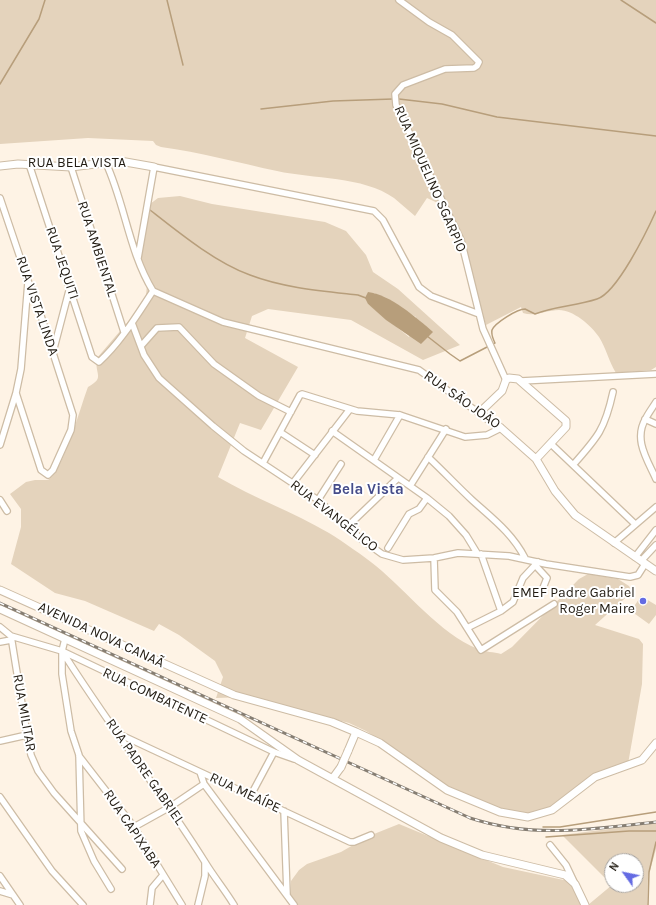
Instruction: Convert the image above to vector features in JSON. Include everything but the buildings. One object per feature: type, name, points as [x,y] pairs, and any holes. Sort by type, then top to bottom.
[{"type":"street","name":"RUA MIQUELINO SGARPIO","points":[[399,0],[424,19],[452,35],[479,62],[474,68],[445,69],[403,85],[397,91],[394,98],[461,240],[483,329],[506,380]]},
{"type":"street","name":"RUA BELA VISTA","points":[[0,166],[29,164],[71,166],[120,161],[154,167]]},
{"type":"street","points":[[106,163],[114,181],[138,258],[153,291],[132,323],[124,332]]},
{"type":"street","name":"RUA JEQUITI","points":[[29,164],[92,357],[96,361],[101,360],[124,332]]},
{"type":"street","name":"RUA AMBIENTAL","points":[[71,166],[124,332]]},
{"type":"street","points":[[138,258],[154,167],[374,211],[383,220],[419,287],[431,296],[479,314]]},
{"type":"street","name":"RUA VISTA LINDA","points":[[0,198],[28,281],[34,294],[73,415],[71,430],[53,470],[48,475],[41,470],[16,392]]},
{"type":"street","points":[[0,445],[16,392],[21,369],[28,281]]},
{"type":"street","points":[[53,352],[70,286]]},
{"type":"street","name":"RUA SÃO JOÃO","points":[[153,291],[223,322],[419,370],[501,428],[536,459],[555,492],[584,522],[656,571]]},
{"type":"street","name":"RUA EVANGÉLICO","points":[[132,323],[148,363],[159,378],[213,426],[263,463],[318,500],[382,554],[402,560],[434,558],[458,553],[525,558],[537,563],[630,577],[638,575],[640,561]]},
{"type":"street","points":[[141,346],[157,328],[163,326],[179,328],[214,364],[259,396],[291,412]]},
{"type":"street","points":[[521,381],[656,374]]},
{"type":"street","points":[[479,413],[502,391],[506,380],[512,377],[521,381],[566,421],[566,426],[536,459]]},
{"type":"street","points":[[573,465],[597,439],[602,430],[608,416],[613,392]]},
{"type":"street","points":[[263,463],[300,395],[304,394],[350,410],[400,415],[470,438],[487,435],[501,428]]},
{"type":"street","points":[[656,402],[645,418],[639,436],[640,443],[656,479]]},
{"type":"street","points":[[293,483],[332,431],[350,410]]},
{"type":"street","points":[[374,460],[400,415]]},
{"type":"street","points":[[645,418],[656,424]]},
{"type":"street","points":[[410,486],[446,429]]},
{"type":"street","points":[[332,431],[427,498],[460,527],[479,554],[501,610]]},
{"type":"street","points":[[280,432],[315,455]]},
{"type":"street","points":[[551,444],[635,524]]},
{"type":"street","points":[[428,457],[505,528],[518,544],[525,558]]},
{"type":"street","points":[[318,500],[341,464]]},
{"type":"street","points":[[348,526],[398,478]]},
{"type":"street","points":[[388,548],[409,514],[419,509],[427,498]]},
{"type":"street","points":[[0,500],[7,511]]},
{"type":"street","points":[[614,543],[656,507]]},
{"type":"street","points":[[640,561],[656,530]]},
{"type":"street","points":[[640,561],[656,545]]},
{"type":"street","points":[[434,558],[435,590],[453,607],[478,648],[483,650],[554,604]]},
{"type":"street","points":[[467,628],[513,602],[523,578],[537,563],[547,578],[543,588]]},
{"type":"street","name":"AVENIDA NOVA CANAÃ","points":[[0,590],[201,682],[253,701],[332,722],[356,732],[380,744],[447,790],[500,812],[528,817],[552,810],[595,777],[642,760],[656,743]]},
{"type":"street","points":[[0,609],[240,719],[298,760],[397,814],[460,846],[482,854],[559,873],[565,875],[575,884]]},
{"type":"street","points":[[0,627],[11,638],[0,642]]},
{"type":"street","name":"RUA COMBATENTE","points":[[11,638],[62,651],[274,752],[298,760]]},
{"type":"street","name":"RUA MILITAR","points":[[11,638],[31,755],[38,771],[54,793],[122,869]]},
{"type":"street","points":[[65,639],[62,651],[62,674],[71,731],[79,755],[81,822],[84,840],[111,889]]},
{"type":"street","name":"RUA PADRE GABRIEL","points":[[62,651],[148,779],[170,807],[205,863],[234,905]]},
{"type":"street","points":[[333,778],[341,767],[356,732]]},
{"type":"street","name":"RUA MEAÍPE","points":[[119,734],[352,842],[371,835]]},
{"type":"street","points":[[0,741],[27,735]]},
{"type":"street","points":[[252,795],[274,752]]},
{"type":"street","name":"RUA CAPIXABA","points":[[79,755],[134,827],[182,905]]},
{"type":"street","points":[[200,772],[204,784],[294,905]]},
{"type":"street","points":[[134,827],[170,807],[204,784]]},
{"type":"street","points":[[0,797],[52,871],[83,905]]},
{"type":"street","points":[[284,811],[287,894]]},
{"type":"street","points":[[550,845],[566,865],[585,905]]},
{"type":"street","points":[[198,905],[205,876],[205,863]]},
{"type":"street","points":[[150,905],[152,888],[163,875]]},
{"type":"street","points":[[0,876],[20,905]]},
{"type":"street","points":[[0,890],[13,895]]},
{"type":"shaded area","points":[[0,0],[656,0],[656,367],[651,370],[616,373],[596,332],[576,315],[564,311],[554,310],[536,314],[528,314],[523,313],[521,307],[486,325],[450,212],[444,206],[427,198],[415,216],[394,198],[382,191],[368,186],[337,179],[291,174],[161,147],[156,145],[153,141],[88,138],[0,144]]},
{"type":"shaded area","points":[[180,196],[212,204],[325,222],[346,231],[366,255],[373,272],[398,289],[460,345],[423,360],[351,320],[268,309],[252,316],[245,338],[298,367],[261,430],[240,423],[218,477],[245,492],[302,518],[335,537],[388,576],[437,623],[450,633],[464,642],[484,651],[501,654],[512,647],[579,579],[588,574],[618,579],[629,586],[632,592],[595,625],[639,639],[643,644],[642,684],[628,764],[613,769],[550,810],[510,816],[438,783],[402,754],[366,731],[349,723],[247,697],[216,698],[223,677],[215,661],[179,635],[159,624],[154,631],[85,601],[55,593],[11,564],[21,527],[21,509],[10,494],[26,482],[48,480],[54,474],[60,465],[71,437],[88,387],[97,381],[97,358],[144,303],[147,284],[140,257],[146,207],[158,198]],"holes":[[[374,293],[416,317],[409,337],[368,304]]]},
{"type":"shaded area","points":[[368,292],[385,297],[394,302],[433,332],[421,344],[386,320],[368,304],[365,298]]},
{"type":"shaded area","points":[[641,596],[656,605],[656,615],[649,624],[631,611]]},
{"type":"shaded area","points":[[656,823],[656,849],[648,878],[647,905],[588,905],[604,892],[604,893],[644,893],[644,853],[604,853],[604,877],[562,835]]},
{"type":"shaded area","points":[[399,824],[503,867],[573,882],[588,905],[296,905],[291,898],[291,881],[299,870],[307,864],[341,852],[369,836]]},
{"type":"waterway","points":[[0,84],[39,19],[45,0]]},
{"type":"waterway","points":[[167,0],[183,65]]},
{"type":"waterway","points":[[621,0],[656,23]]},
{"type":"waterway","points":[[261,109],[333,101],[393,99]]},
{"type":"waterway","points":[[399,99],[442,104],[497,117],[656,136]]},
{"type":"waterway","points":[[150,210],[211,255],[237,270],[276,283],[358,295],[366,298]]},
{"type":"waterway","points":[[492,344],[495,343],[492,334],[494,327],[517,311],[525,309],[535,314],[550,309],[597,299],[605,294],[613,286],[631,260],[656,211]]},
{"type":"waterway","points":[[427,336],[460,361],[489,346]]},
{"type":"waterway","points":[[543,827],[560,827],[656,812]]},
{"type":"waterway","points":[[546,837],[629,831],[656,831]]},
{"type":"waterway","points":[[648,905],[649,872],[656,842]]},
{"type":"railway","points":[[0,603],[470,818],[517,828],[540,830],[586,829],[656,822]]},
{"type":"place","name":"EMEF Padre Gabriel Roger Maire","points":[[643,601]]},
{"type":"district","name":"Bela Vista","points":[[368,490]]}]
